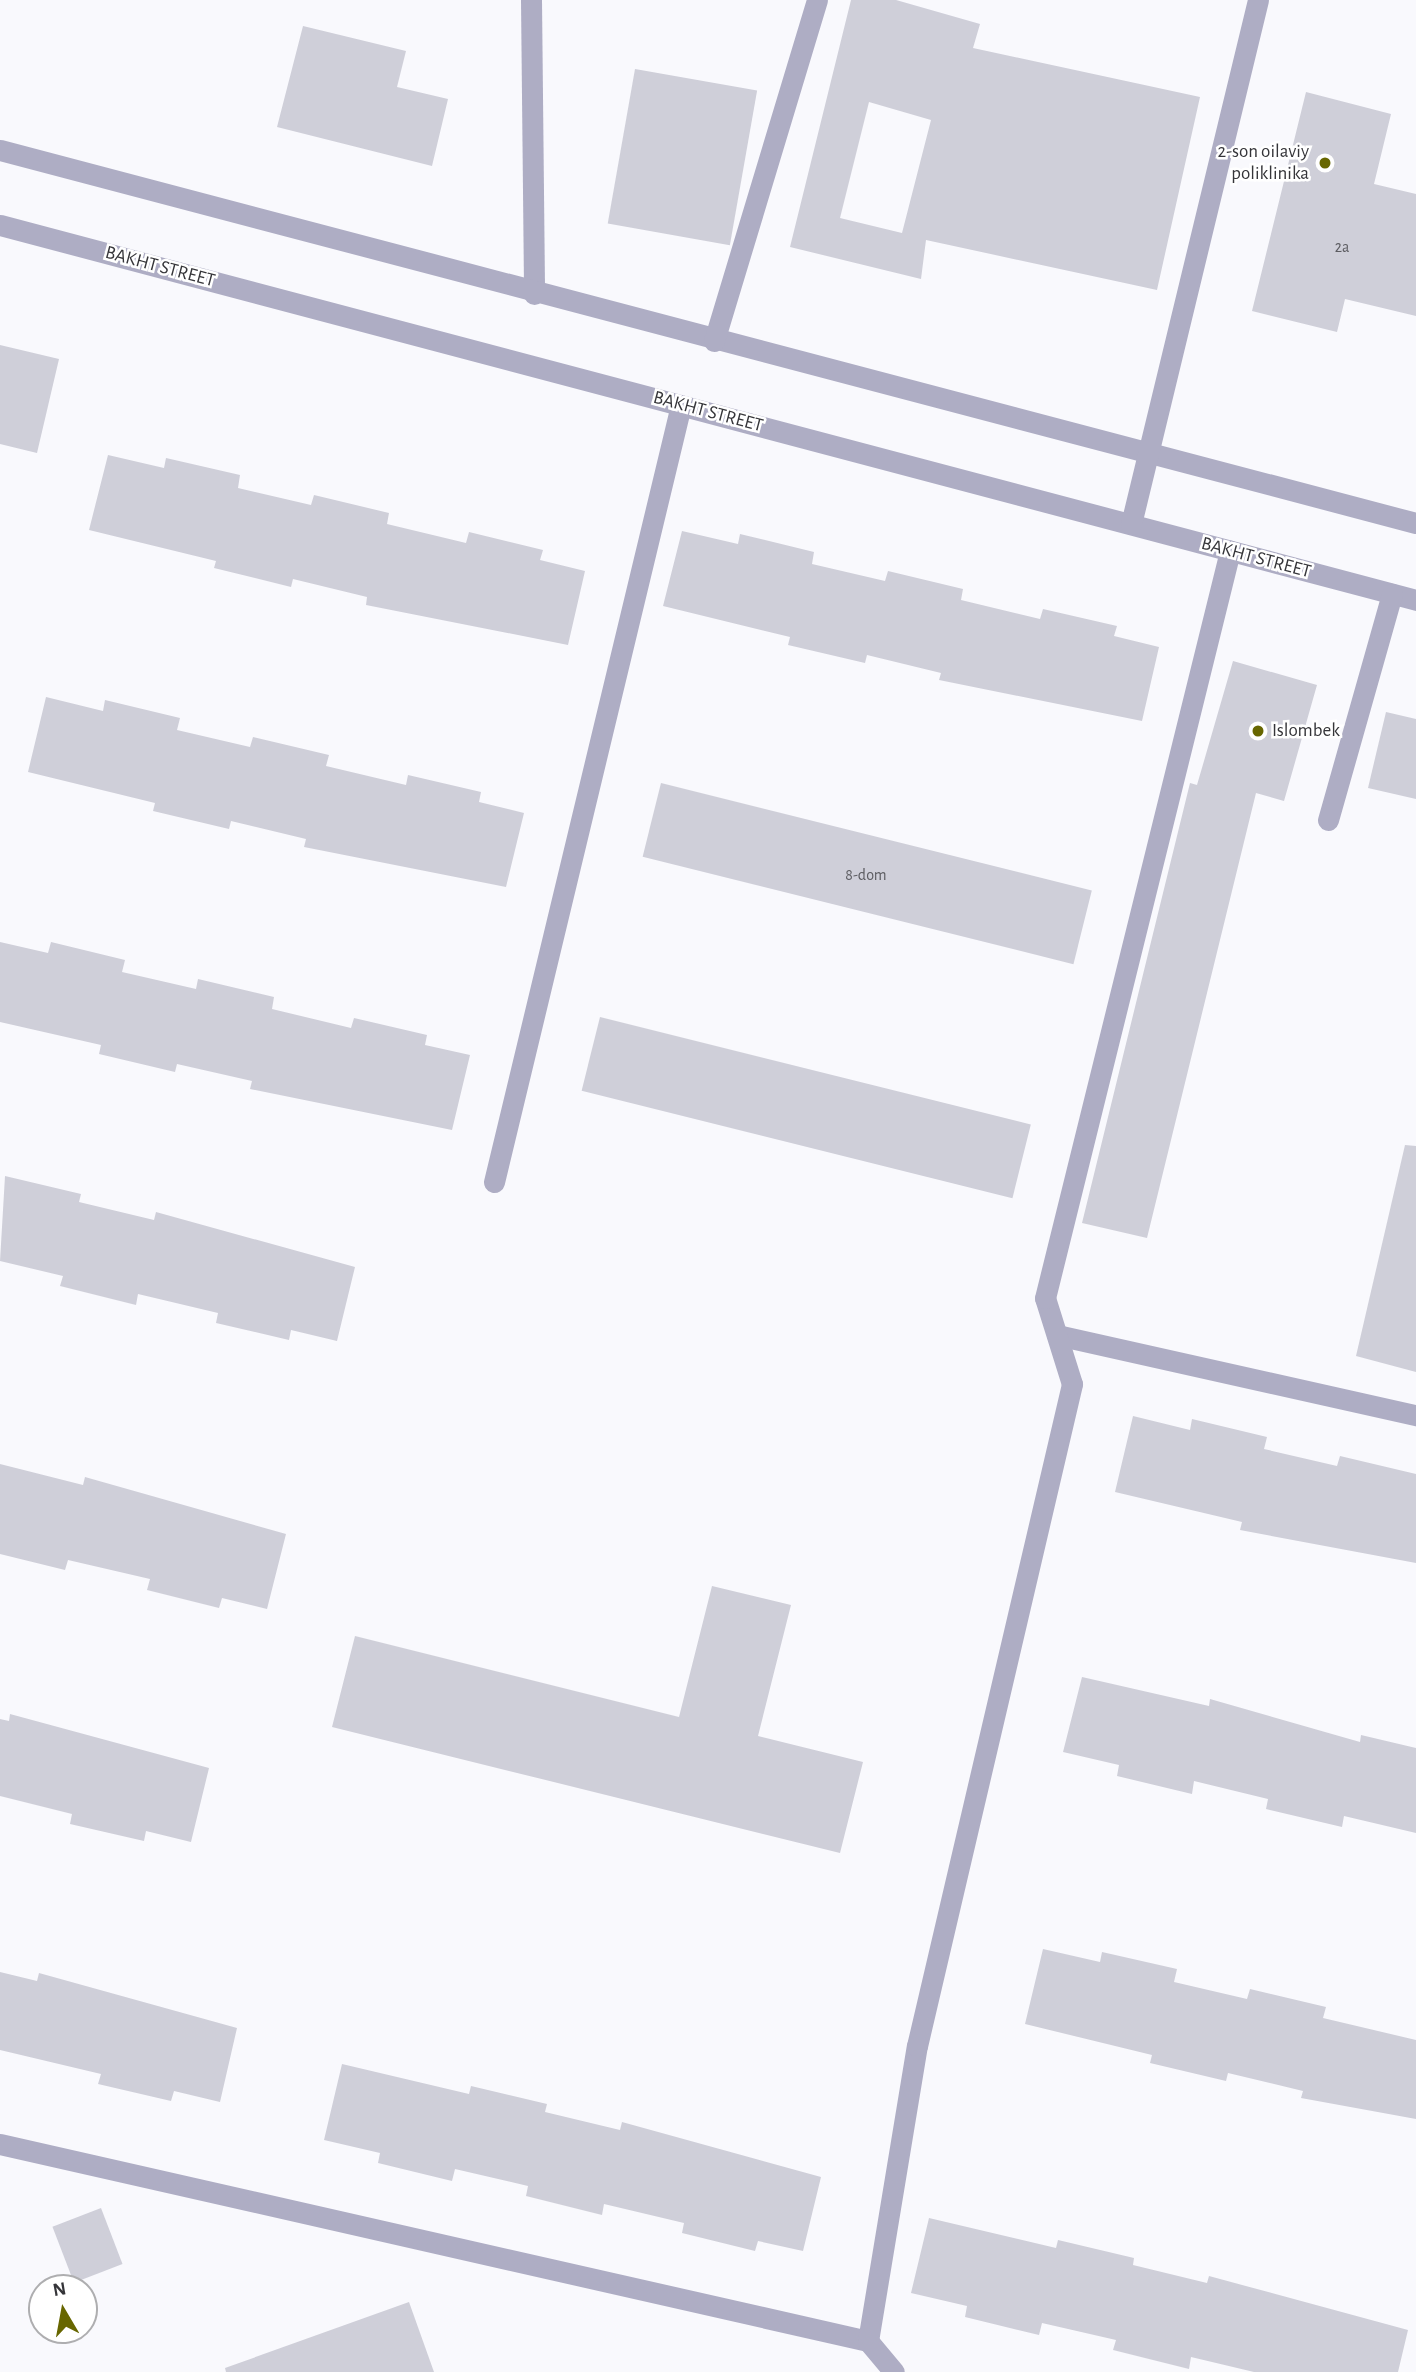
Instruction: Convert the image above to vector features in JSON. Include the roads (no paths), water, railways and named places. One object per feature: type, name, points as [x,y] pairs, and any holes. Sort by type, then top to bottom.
[{"type":"street","points":[[531,0],[534,294]]},
{"type":"street","points":[[714,341],[817,0]]},
{"type":"street","points":[[1131,524],[1258,0]]},
{"type":"street","points":[[0,149],[534,294],[1149,456],[1416,523]]},
{"type":"street","name":"BAKHT STREET","points":[[0,225],[1416,600]]},
{"type":"street","points":[[494,1182],[681,405]]},
{"type":"street","points":[[868,2341],[917,2046],[1072,1384],[1045,1298],[1230,551]]},
{"type":"street","points":[[1328,820],[1392,594]]},
{"type":"street","points":[[1056,1335],[1416,1415]]},
{"type":"street","points":[[0,2144],[868,2341],[894,2372]]},
{"type":"place","name":"2-son oilaviy poliklinika","points":[[1325,163]]},
{"type":"place","name":"Islombek","points":[[1258,731]]}]
